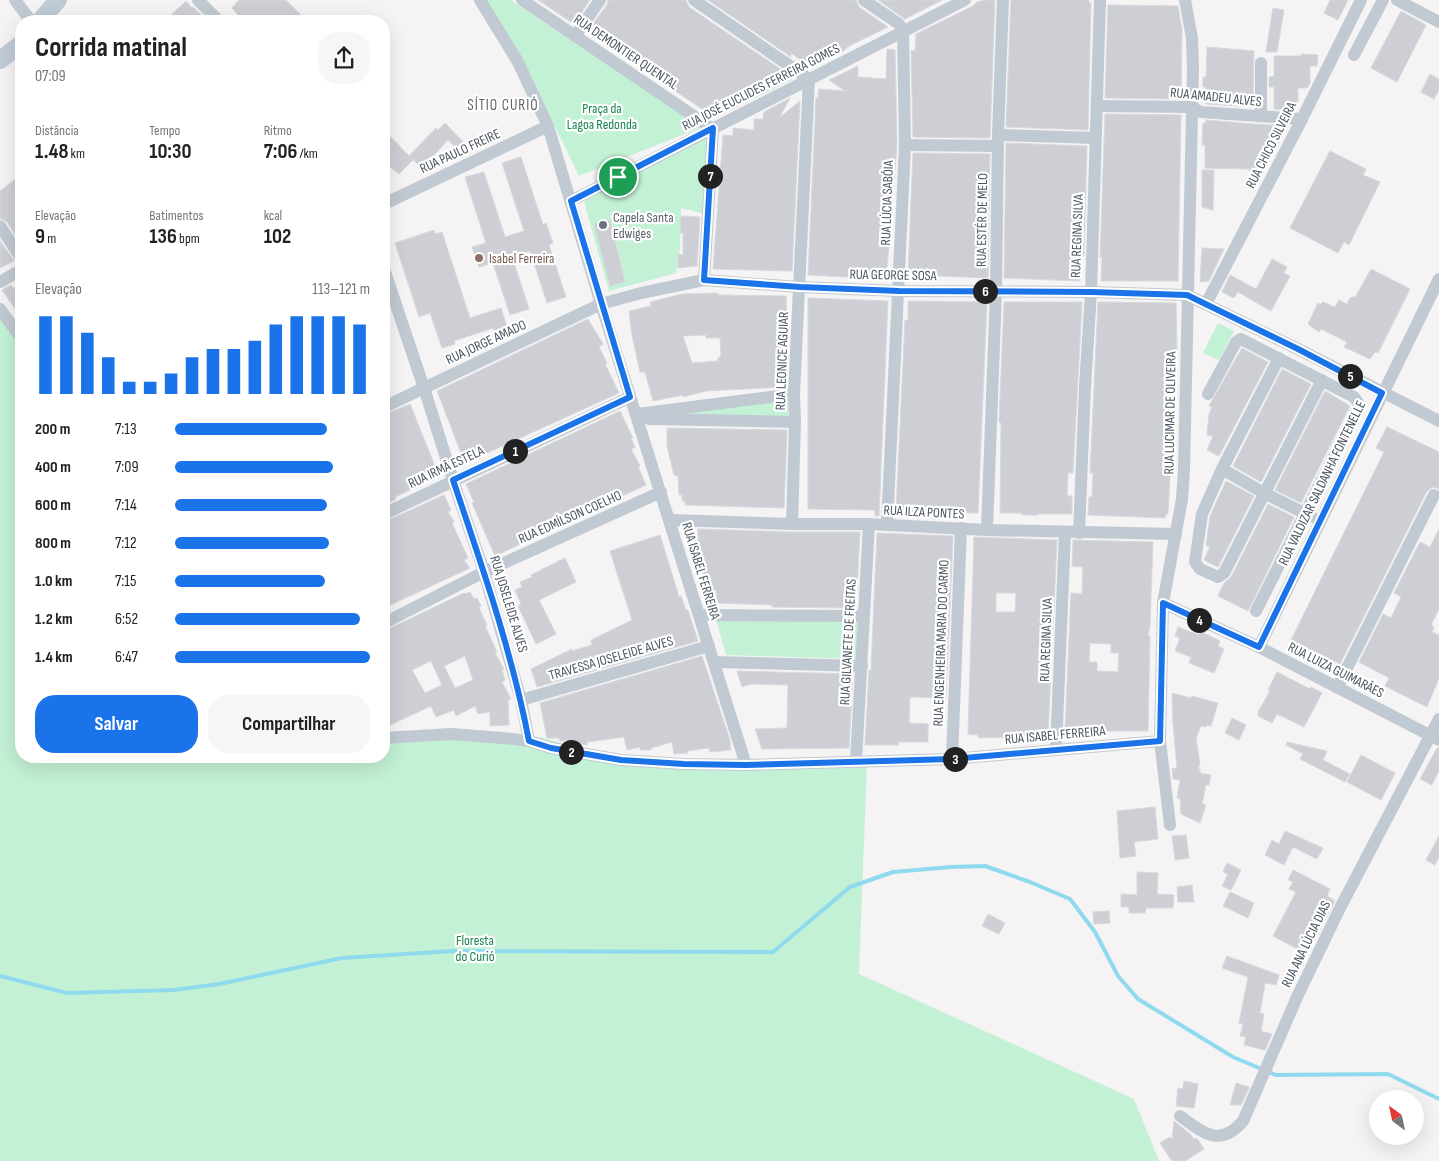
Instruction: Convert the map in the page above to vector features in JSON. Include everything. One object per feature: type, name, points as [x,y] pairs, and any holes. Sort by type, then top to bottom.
[{"type":"main road","points":[[45,15],[58,0]]},
{"type":"main road","points":[[0,60],[15,49]]},
{"type":"street","points":[[15,0],[26,15]]},
{"type":"street","points":[[198,0],[213,15]]},
{"type":"street","name":"RUA ISABEL FERREIRA","points":[[480,0],[518,62],[548,126],[630,397],[638,416],[746,765],[952,759],[1160,741]]},
{"type":"street","name":"RUA DEMONTIER QUENTAL","points":[[522,0],[713,128]]},
{"type":"street","points":[[575,36],[600,0]]},
{"type":"street","points":[[694,0],[810,79]]},
{"type":"street","points":[[864,0],[899,24],[903,31]]},
{"type":"street","name":"RUA JOSÉ EUCLIDES FERREIRA GOMES","points":[[571,201],[965,0]]},
{"type":"street","name":"RUA ESTÉR DE MELO","points":[[987,530],[996,291],[998,141],[1003,0]]},
{"type":"street","name":"RUA REGINA SILVA","points":[[1079,533],[1091,292],[1100,0]]},
{"type":"street","name":"RUA LUCIMAR DE OLIVEIRA","points":[[1170,825],[1160,741],[1163,603],[1182,498],[1184,470],[1192,38],[1185,0]]},
{"type":"street","name":"RUA CHICO SILVEIRA","points":[[1206,304],[1362,0]]},
{"type":"street","points":[[1354,56],[1383,0]]},
{"type":"street","points":[[1397,0],[1439,22]]},
{"type":"street","name":"RUA LÚCIA SABÓIA","points":[[888,525],[905,146],[903,31]]},
{"type":"street","points":[[1260,116],[1261,63]]},
{"type":"street","name":"RUA LEONICE AGUIAR","points":[[792,524],[794,394],[810,79]]},
{"type":"street","name":"RUA AMADEU ALVES","points":[[1097,106],[1191,107],[1201,112],[1302,119]]},
{"type":"street","name":"RUA PAULO FREIRE","points":[[390,201],[548,126]]},
{"type":"street","points":[[704,280],[713,128]]},
{"type":"street","points":[[905,146],[1095,138]]},
{"type":"street","points":[[0,226],[15,249]]},
{"type":"street","points":[[0,282],[15,273]]},
{"type":"street","name":"RUA VALDIZAR SALDANHA FONTENELLE","points":[[1259,647],[1439,279]]},
{"type":"street","name":"RUA GEORGE SOSA","points":[[602,304],[641,293],[704,280],[800,287],[899,291],[1091,292],[1187,295]]},
{"type":"street","name":"RUA JOSELEIDE ALVES","points":[[390,287],[484,572],[521,700],[529,741]]},
{"type":"street","points":[[1187,295],[1439,421]]},
{"type":"street","name":"RUA JORGE AMADO","points":[[390,403],[602,304]]},
{"type":"street","points":[[0,309],[15,330]]},
{"type":"street","points":[[1208,394],[1238,340],[1241,339],[1354,397],[1358,404],[1358,408],[1306,514],[1256,611]]},
{"type":"street","points":[[1279,358],[1222,469],[1200,520],[1195,562],[1200,569],[1218,577],[1224,573],[1322,380]]},
{"type":"street","points":[[638,416],[794,394]]},
{"type":"street","name":"RUA IRMÃ ESTELA","points":[[390,511],[630,397]]},
{"type":"street","points":[[638,416],[795,422]]},
{"type":"street","points":[[1222,469],[1264,493],[1321,521]]},
{"type":"street","name":"RUA EDMÍLSON COELHO","points":[[390,620],[484,572],[661,492]]},
{"type":"street","points":[[1337,688],[1434,495]]},
{"type":"street","name":"RUA ILZA PONTES","points":[[670,520],[792,524],[869,524],[1079,533],[1176,534]]},
{"type":"street","name":"RUA GILVANETE DE FREITAS","points":[[856,761],[869,524]]},
{"type":"street","name":"RUA ENGENHEIRA MARIA DO CARMO","points":[[952,759],[960,528]]},
{"type":"street","name":"RUA REGINA SILVA","points":[[1056,749],[1065,532]]},
{"type":"street","name":"RUA LUIZA GUIMARÃES","points":[[1163,603],[1259,647],[1435,738]]},
{"type":"street","points":[[699,615],[863,616]]},
{"type":"street","name":"TRAVESSA JOSELEIDE ALVES","points":[[521,700],[709,646]]},
{"type":"street","points":[[714,662],[862,666]]},
{"type":"street","name":"RUA ANA LÚCIA DIAS","points":[[1180,1116],[1201,1132],[1212,1136],[1228,1134],[1235,1130],[1243,1121],[1315,960],[1435,738],[1439,719]]},
{"type":"street","points":[[390,738],[451,734],[529,741],[560,750],[621,760],[746,765]]},
{"type":"green space","name":"Praça da Lagoa Redonda","points":[[483,0],[510,0],[702,127],[579,176],[533,81]]},
{"type":"green space","points":[[709,134],[705,214],[681,208],[680,248],[676,273],[609,291],[586,209],[583,191]]},
{"type":"green space","name":"Floresta do Curió","points":[[0,318],[15,340],[15,763],[390,763],[390,738],[409,735],[540,737],[615,759],[867,762],[859,974],[1134,1099],[1159,1161],[0,1161]]},
{"type":"green space","points":[[1218,323],[1234,331],[1219,360],[1203,353]]},
{"type":"green space","points":[[788,399],[788,418],[662,416]]},
{"type":"green space","points":[[715,616],[857,620],[857,659],[726,655]]},
{"type":"building","points":[[239,0],[286,0],[301,15],[238,15],[232,8]]},
{"type":"building","points":[[538,0],[590,0],[574,24]]},
{"type":"building","points":[[608,0],[686,0],[689,7],[792,77],[792,79],[732,109],[724,103],[714,117],[587,32],[607,5]]},
{"type":"building","points":[[708,0],[856,0],[859,7],[888,27],[851,45],[839,54],[835,49],[828,58],[819,51],[809,66],[791,53],[791,57]]},
{"type":"building","points":[[878,0],[942,0],[905,19]]},
{"type":"building","points":[[995,0],[990,138],[913,137],[911,50],[915,51],[916,34],[973,6],[977,2]]},
{"type":"building","points":[[1011,0],[1089,0],[1089,3],[1091,3],[1088,130],[1006,127]]},
{"type":"building","points":[[1330,0],[1348,0],[1338,20],[1324,13]]},
{"type":"building","points":[[186,1],[202,15],[171,15]]},
{"type":"building","points":[[1108,5],[1178,6],[1182,30],[1181,99],[1105,98]]},
{"type":"building","points":[[1273,8],[1284,10],[1277,52],[1266,52]]},
{"type":"building","points":[[1401,11],[1426,25],[1397,82],[1371,68]]},
{"type":"building","points":[[1207,47],[1254,51],[1253,107],[1206,104],[1206,87],[1203,87],[1203,77],[1206,77]]},
{"type":"building","points":[[887,49],[895,50],[897,145],[886,279],[808,275],[816,98],[818,98],[819,89],[845,91],[829,80],[858,66],[858,77],[886,79]]},
{"type":"building","points":[[1301,54],[1318,55],[1317,66],[1310,66],[1310,83],[1307,88],[1298,88],[1298,102],[1296,102],[1295,110],[1274,109],[1274,87],[1269,87],[1269,77],[1274,76],[1274,56],[1301,56]]},
{"type":"building","points":[[1430,74],[1439,79],[1439,90],[1434,99],[1421,92]]},
{"type":"building","points":[[790,98],[779,118],[800,101],[792,271],[713,269],[723,135],[733,136],[733,128],[754,130],[754,119],[763,119],[764,112]]},
{"type":"building","points":[[1105,114],[1181,115],[1178,281],[1101,281],[1102,257],[1100,257]]},
{"type":"building","points":[[1206,120],[1287,126],[1276,149],[1268,148],[1267,163],[1262,163],[1262,171],[1205,168],[1205,145],[1202,145],[1203,123],[1206,123]]},
{"type":"building","points":[[445,123],[472,151],[465,156],[448,140],[422,168],[409,156],[436,128],[438,130]]},
{"type":"building","points":[[390,136],[413,160],[399,174],[390,167]]},
{"type":"building","points":[[1006,143],[1087,146],[1084,256],[1081,256],[1080,281],[1004,278]]},
{"type":"building","points":[[1330,151],[1366,169],[1363,175],[1380,182],[1349,245],[1344,242],[1338,253],[1290,228]]},
{"type":"building","points":[[913,153],[990,154],[988,278],[908,275]]},
{"type":"building","points":[[521,157],[543,225],[546,223],[553,243],[549,245],[566,297],[547,303],[530,251],[512,257],[529,309],[510,315],[493,263],[479,267],[472,247],[486,243],[465,177],[484,172],[505,237],[524,231],[502,163]]},
{"type":"building","points":[[1202,170],[1214,170],[1213,210],[1202,207]]},
{"type":"building","points":[[15,180],[15,235],[7,222],[0,218],[0,191]]},
{"type":"building","points":[[681,216],[700,217],[697,266],[678,268],[678,254],[683,255],[683,233],[680,233]]},
{"type":"building","points":[[610,220],[625,282],[610,286],[594,224]]},
{"type":"building","points":[[434,230],[435,234],[442,232],[470,318],[501,308],[507,327],[494,331],[493,328],[454,341],[455,344],[442,348],[430,313],[419,317],[395,243]]},
{"type":"building","points":[[0,241],[14,261],[0,268]]},
{"type":"building","points":[[1202,248],[1224,249],[1209,281],[1200,282]]},
{"type":"building","points":[[1272,259],[1287,267],[1284,273],[1290,276],[1271,311],[1238,292],[1234,298],[1222,292],[1230,275],[1256,289]]},
{"type":"building","points":[[1371,269],[1410,289],[1378,353],[1375,352],[1370,359],[1344,347],[1347,342],[1321,329],[1319,332],[1308,324],[1318,303],[1321,305],[1322,302],[1335,307],[1339,300],[1347,304],[1350,298],[1356,296]]},
{"type":"building","points":[[11,285],[13,288],[15,287],[15,308],[2,290]]},
{"type":"building","points":[[718,293],[718,295],[786,296],[788,352],[786,387],[706,391],[683,397],[683,395],[653,401],[645,372],[640,372],[629,311],[651,306],[650,302],[682,294]],"holes":[[[706,335],[706,338],[720,338],[721,357],[718,357],[718,361],[692,363],[683,336]]]},
{"type":"building","points":[[808,298],[888,301],[879,516],[875,516],[875,510],[808,509]]},
{"type":"building","points":[[908,301],[987,302],[978,513],[896,511],[905,320],[908,320]]},
{"type":"building","points":[[1004,302],[1082,302],[1073,473],[1068,473],[1067,496],[1072,496],[1072,514],[1022,515],[1022,513],[1000,513],[1001,423],[999,422]]},
{"type":"building","points":[[1098,302],[1176,303],[1177,351],[1168,514],[1166,514],[1165,518],[1088,515],[1089,497],[1092,497],[1093,473],[1090,473]]},
{"type":"building","points":[[588,319],[603,344],[599,347],[619,393],[465,463],[437,391]]},
{"type":"building","points":[[1242,348],[1268,362],[1219,456],[1207,450],[1213,436],[1207,435],[1209,414],[1212,407],[1209,406]]},
{"type":"building","points":[[1282,369],[1311,384],[1261,482],[1233,466]]},
{"type":"building","points":[[1325,391],[1350,406],[1301,503],[1275,490]]},
{"type":"building","points":[[410,404],[439,476],[395,497],[396,499],[390,502],[390,412]]},
{"type":"building","points":[[620,411],[633,438],[631,438],[635,447],[631,449],[640,466],[638,467],[646,485],[495,556],[472,503],[474,502],[466,484]]},
{"type":"building","points":[[1387,427],[1439,452],[1439,489],[1433,487],[1427,491],[1340,664],[1291,640],[1384,452],[1376,448]]},
{"type":"building","points":[[667,428],[787,430],[784,508],[685,505],[685,501],[682,501],[682,495],[679,495],[678,476],[674,475],[667,446]]},
{"type":"building","points":[[1226,481],[1254,496],[1218,567],[1204,560],[1210,546],[1206,546],[1210,516]]},
{"type":"building","points":[[444,495],[451,510],[448,512],[454,522],[452,523],[468,558],[464,560],[470,568],[390,605],[390,519]]},
{"type":"building","points":[[1268,504],[1294,517],[1248,611],[1218,596],[1224,583],[1231,577]]},
{"type":"building","points":[[698,529],[860,532],[856,608],[772,607],[772,605],[717,603],[716,590],[709,590],[706,575],[703,575],[700,555],[697,555]]},
{"type":"building","points":[[1439,529],[1439,609],[1431,625],[1434,627],[1432,632],[1439,635],[1439,678],[1427,707],[1385,686],[1389,678],[1359,662],[1383,614],[1391,618],[1401,597],[1394,593],[1420,542],[1430,547]]},
{"type":"building","points":[[877,533],[953,536],[946,698],[910,697],[909,723],[928,724],[928,742],[898,742],[899,745],[865,745],[869,670],[871,670]]},
{"type":"building","points":[[660,535],[679,597],[681,596],[686,610],[688,610],[698,641],[537,687],[531,669],[572,649],[572,651],[592,645],[591,640],[632,620],[610,551]]},
{"type":"building","points":[[974,537],[1057,540],[1048,735],[979,738],[978,735],[968,734]],"holes":[[[996,593],[1016,593],[1015,612],[996,612]]]},
{"type":"building","points":[[1073,540],[1153,542],[1148,636],[1150,636],[1148,731],[1065,731],[1071,593],[1082,594],[1083,567],[1072,566]],"holes":[[[1090,643],[1111,644],[1111,653],[1119,653],[1118,672],[1097,671],[1097,662],[1089,662]]]},
{"type":"building","points":[[565,558],[576,582],[539,600],[556,634],[536,644],[518,606],[521,604],[515,590],[522,587],[520,582]]},
{"type":"building","points":[[470,592],[474,599],[477,598],[481,606],[479,608],[487,625],[485,626],[497,652],[495,653],[504,669],[502,670],[505,680],[502,682],[511,699],[508,700],[509,725],[490,726],[490,712],[478,714],[475,706],[456,716],[454,710],[436,717],[431,706],[390,725],[390,628],[464,593]],"holes":[[[465,656],[473,680],[455,688],[444,666]],[[431,661],[442,685],[425,693],[412,670]]]},
{"type":"building","points":[[1178,627],[1199,635],[1200,631],[1220,641],[1218,646],[1224,649],[1214,673],[1189,663],[1191,657],[1175,651],[1180,638],[1175,636]]},
{"type":"building","points":[[702,656],[730,740],[731,750],[710,752],[709,748],[674,754],[672,742],[651,748],[651,750],[640,750],[640,747],[627,750],[624,737],[587,742],[587,745],[568,743],[567,740],[560,741],[559,738],[547,738],[540,703]]},
{"type":"building","points":[[737,671],[853,674],[849,748],[762,749],[755,729],[787,728],[788,685],[751,684],[742,687]]},
{"type":"building","points":[[1277,672],[1322,693],[1304,727],[1277,714],[1272,723],[1258,716],[1258,712],[1270,691],[1268,690]]},
{"type":"building","points":[[1172,693],[1218,703],[1211,726],[1201,726],[1196,738],[1200,764],[1198,769],[1200,769],[1200,773],[1211,775],[1209,785],[1206,785],[1202,804],[1206,805],[1200,823],[1181,814],[1180,799],[1177,798],[1180,780],[1173,779],[1172,768],[1177,769]]},
{"type":"building","points":[[1232,718],[1246,725],[1239,740],[1225,733]]},
{"type":"building","points":[[1287,742],[1327,751],[1323,760],[1350,774],[1345,782],[1300,759],[1303,754],[1286,745]]},
{"type":"building","points":[[1437,748],[1439,748],[1439,771],[1432,785],[1420,779]]},
{"type":"building","points":[[1361,755],[1395,773],[1381,800],[1347,782]]},
{"type":"building","points":[[1155,807],[1158,839],[1134,842],[1136,856],[1120,858],[1117,811]]},
{"type":"building","points":[[1285,831],[1323,848],[1317,859],[1293,847],[1284,865],[1265,855],[1272,840],[1279,844]]},
{"type":"building","points":[[1186,835],[1189,858],[1175,860],[1172,836]]},
{"type":"building","points":[[1439,836],[1439,857],[1435,865],[1426,860]]},
{"type":"building","points":[[1227,863],[1241,870],[1231,890],[1222,886],[1228,874],[1223,872]]},
{"type":"building","points":[[1293,870],[1330,889],[1327,896],[1335,901],[1305,953],[1273,936],[1296,892],[1289,889],[1293,882],[1288,880]]},
{"type":"building","points":[[1137,872],[1158,873],[1157,894],[1174,895],[1173,908],[1146,908],[1145,913],[1129,913],[1129,907],[1121,907],[1121,894],[1137,895]]},
{"type":"building","points":[[1192,885],[1194,902],[1178,902],[1177,887]]},
{"type":"building","points":[[1230,892],[1254,903],[1248,918],[1223,906]]},
{"type":"building","points":[[1109,911],[1110,923],[1094,924],[1093,912]]},
{"type":"building","points":[[988,914],[1005,923],[999,934],[982,926]]},
{"type":"building","points":[[1227,956],[1279,975],[1276,985],[1265,983],[1260,1013],[1264,1014],[1261,1031],[1272,1034],[1265,1050],[1244,1045],[1246,1037],[1240,1036],[1243,1024],[1239,1023],[1248,977],[1222,968]]},
{"type":"building","points":[[1184,1081],[1198,1084],[1194,1108],[1176,1106],[1178,1088],[1183,1089]]},
{"type":"building","points":[[1236,1083],[1249,1088],[1241,1105],[1230,1105]]},
{"type":"building","points":[[1174,1121],[1194,1139],[1197,1138],[1204,1149],[1185,1161],[1172,1161],[1160,1143],[1170,1137],[1172,1140]]},
{"type":"waterway","points":[[0,976],[67,993],[174,990],[219,984],[342,958],[453,951],[773,952],[850,887],[893,872],[985,866],[1070,899],[1095,932],[1118,976],[1138,999],[1233,1057],[1276,1075],[1388,1074],[1439,1099]]},
{"type":"place","name":"Capela Santa Edwiges","points":[[603,225]]},
{"type":"place","name":"Isabel Ferreira","points":[[479,258]]},
{"type":"district","name":"SÍTIO CURIÓ","points":[[503,105]]},
{"type":"route","points":[[713,128],[704,280],[800,287],[899,291],[1091,292],[1187,295],[1298,349],[1382,393],[1259,647],[1163,603],[1160,741],[952,759],[746,765],[621,760],[578,754],[529,741],[521,700],[484,572],[453,480],[630,397],[571,201],[618,177],[713,128]]}]
